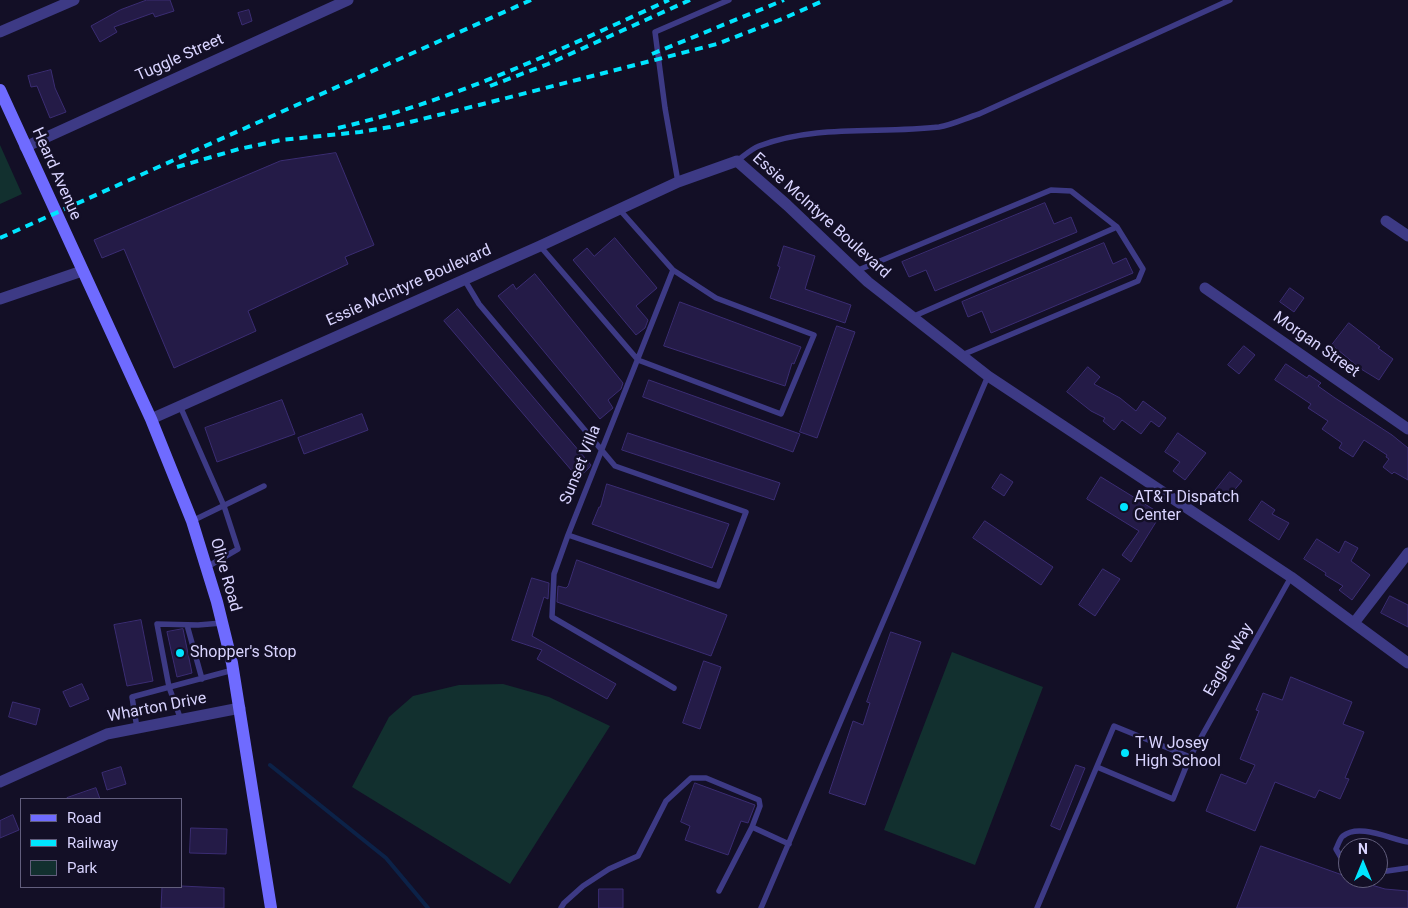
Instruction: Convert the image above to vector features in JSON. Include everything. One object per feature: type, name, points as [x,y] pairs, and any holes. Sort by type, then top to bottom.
[{"type":"street","points":[[0,32],[74,0]]},
{"type":"street","name":"Tuggle Street","points":[[25,146],[348,0]]},
{"type":"street","name":"Heard Avenue","points":[[0,90],[82,272]]},
{"type":"street","name":"Essie McIntyre Boulevard","points":[[151,419],[540,246],[678,182],[737,161],[788,205],[856,271],[988,376],[1291,577],[1408,662]]},
{"type":"street","points":[[1386,221],[1408,236]]},
{"type":"street","points":[[0,299],[82,272]]},
{"type":"street","name":"Olive Road","points":[[82,272],[151,419],[192,521],[207,568],[233,670],[271,908]]},
{"type":"street","name":"Morgan Street","points":[[1205,288],[1408,429]]},
{"type":"street","points":[[1354,623],[1408,553]]},
{"type":"street","name":"Wharton Drive","points":[[0,782],[107,734],[240,708]]},
{"type":"lane","points":[[678,182],[655,32],[729,0]]},
{"type":"lane","points":[[737,161],[758,146],[827,131],[941,127],[979,114],[1230,0]]},
{"type":"lane","points":[[856,271],[1051,190],[1071,191],[1116,226],[1143,269],[1138,281],[962,355]]},
{"type":"lane","points":[[540,246],[638,360],[781,414],[814,335],[716,298],[673,270],[619,209]]},
{"type":"lane","points":[[912,317],[1116,226]]},
{"type":"lane","name":"Sunset Villa","points":[[673,270],[554,574],[552,618],[674,688]]},
{"type":"lane","points":[[464,279],[478,304],[615,466],[746,512],[718,586],[568,536]]},
{"type":"lane","points":[[761,908],[988,376]]},
{"type":"lane","points":[[180,406],[224,506],[238,549],[207,568]]},
{"type":"lane","points":[[192,521],[264,486]]},
{"type":"lane","name":"Eagles Way","points":[[1097,767],[1173,799],[1190,757],[1291,577]]},
{"type":"lane","points":[[181,720],[169,687],[157,624],[222,623]]},
{"type":"lane","points":[[187,625],[202,678]]},
{"type":"lane","points":[[137,728],[132,697],[233,670]]},
{"type":"lane","points":[[1037,908],[1114,726],[1190,757]]},
{"type":"lane","points":[[561,908],[583,886],[609,869],[638,856],[666,801],[691,778],[706,778],[759,800],[760,806],[752,827],[719,891]]},
{"type":"lane","points":[[752,827],[789,844]]},
{"type":"lane","points":[[1341,838],[1353,830],[1367,831],[1387,838]]},
{"type":"lane","points":[[1388,838],[1408,842]]},
{"type":"lane","points":[[1388,871],[1408,868]]},
{"type":"green space","points":[[0,145],[22,194],[0,204]]},
{"type":"green space","points":[[952,652],[1043,687],[975,865],[884,830]]},
{"type":"green space","points":[[503,684],[549,697],[610,726],[510,884],[352,787],[389,717],[413,696],[459,685]]},
{"type":"building","points":[[147,0],[170,0],[174,11],[155,17],[153,13],[114,27],[117,32],[100,42],[91,26],[120,10]]},
{"type":"building","points":[[249,10],[252,21],[242,25],[238,13]]},
{"type":"building","points":[[51,70],[55,88],[66,112],[50,118],[37,86],[31,87],[28,76]]},
{"type":"building","points":[[336,153],[374,245],[345,257],[348,264],[248,311],[256,331],[174,368],[124,249],[102,258],[94,240],[280,161]]},
{"type":"building","points":[[1045,203],[1054,224],[1071,217],[1077,232],[935,291],[926,270],[909,277],[902,262]]},
{"type":"building","points":[[615,238],[657,288],[636,306],[648,320],[645,328],[636,335],[573,260],[587,248],[594,256]]},
{"type":"building","points":[[1104,243],[1113,264],[1126,258],[1133,273],[991,333],[982,311],[968,317],[962,302]]},
{"type":"building","points":[[784,246],[815,256],[805,289],[851,305],[845,323],[770,298],[780,267],[778,266]]},
{"type":"building","points":[[535,274],[623,383],[621,389],[608,400],[613,408],[600,419],[498,296],[513,284],[516,289]]},
{"type":"building","points":[[1290,288],[1304,298],[1294,312],[1280,302]]},
{"type":"building","points":[[680,302],[801,347],[794,364],[792,363],[785,386],[664,346]]},
{"type":"building","points":[[458,309],[591,465],[578,478],[444,321]]},
{"type":"building","points":[[1349,323],[1393,359],[1379,380],[1361,369],[1332,345]]},
{"type":"building","points":[[837,326],[855,332],[817,438],[800,432]]},
{"type":"building","points":[[1244,346],[1255,355],[1239,374],[1228,365]]},
{"type":"building","points":[[1286,364],[1307,378],[1309,375],[1321,383],[1318,386],[1392,435],[1408,448],[1408,480],[1394,472],[1392,474],[1383,467],[1389,459],[1386,457],[1387,455],[1364,440],[1353,457],[1339,448],[1342,443],[1322,429],[1328,421],[1308,408],[1311,404],[1275,380]]},
{"type":"building","points":[[1088,367],[1100,377],[1094,384],[1120,398],[1136,411],[1143,401],[1166,418],[1159,427],[1151,421],[1141,434],[1122,420],[1114,430],[1103,421],[1105,418],[1091,411],[1067,392]]},
{"type":"building","points":[[649,380],[800,434],[793,452],[643,397]]},
{"type":"building","points":[[282,400],[295,434],[217,462],[205,428]]},
{"type":"building","points":[[362,414],[368,430],[304,454],[298,438]]},
{"type":"building","points":[[628,433],[780,483],[774,500],[622,450]]},
{"type":"building","points":[[1178,433],[1206,453],[1185,480],[1173,471],[1180,462],[1165,452]]},
{"type":"building","points":[[1230,472],[1242,481],[1225,501],[1214,492]]},
{"type":"building","points":[[1001,474],[1013,482],[1004,496],[992,488]]},
{"type":"building","name":"AT&T Dispatch Center","points":[[1101,477],[1161,514],[1131,562],[1122,555],[1139,531],[1087,499]]},
{"type":"building","points":[[607,484],[729,524],[712,568],[592,524],[600,507]]},
{"type":"building","points":[[1262,501],[1275,510],[1272,514],[1289,523],[1279,540],[1249,520]]},
{"type":"building","points":[[985,521],[1053,567],[1041,585],[973,538]]},
{"type":"building","points":[[1317,539],[1339,553],[1345,541],[1358,548],[1351,561],[1370,575],[1352,600],[1339,590],[1343,586],[1304,559]]},
{"type":"building","points":[[577,560],[727,615],[711,656],[557,602],[558,586],[566,588],[568,586]]},
{"type":"building","points":[[1103,569],[1120,579],[1095,616],[1079,605]]},
{"type":"building","points":[[532,578],[549,583],[548,599],[544,597],[532,636],[616,684],[607,699],[537,659],[542,650],[512,640]]},
{"type":"building","points":[[1390,596],[1408,605],[1408,627],[1381,613]]},
{"type":"building","points":[[141,620],[153,681],[127,686],[114,625]]},
{"type":"building","name":"Shopper's Stop","points":[[183,629],[192,673],[177,677],[167,632]]},
{"type":"building","points":[[891,632],[921,642],[865,805],[829,793],[853,721],[863,725],[870,703],[867,702]]},
{"type":"building","points":[[704,661],[721,667],[700,729],[683,723]]},
{"type":"building","points":[[1291,677],[1352,702],[1343,724],[1364,732],[1345,778],[1349,779],[1340,799],[1319,790],[1315,798],[1275,782],[1255,831],[1206,811],[1221,774],[1246,784],[1255,765],[1240,759],[1259,711],[1256,710],[1263,693],[1282,700]]},
{"type":"building","points":[[82,684],[89,699],[70,707],[63,692]]},
{"type":"building","points":[[13,702],[40,709],[36,725],[9,717]]},
{"type":"building","points":[[1076,765],[1085,768],[1060,830],[1051,826]]},
{"type":"building","points":[[121,767],[126,784],[107,790],[102,773]]},
{"type":"building","points":[[695,783],[755,805],[748,823],[741,821],[728,855],[685,840],[690,826],[681,822]]},
{"type":"building","points":[[96,788],[100,798],[67,798]]},
{"type":"building","points":[[13,815],[19,830],[0,838],[0,821]]},
{"type":"building","points":[[191,828],[227,829],[226,854],[190,853]]},
{"type":"building","points":[[1261,846],[1338,873],[1338,888],[1382,888],[1408,891],[1408,908],[1237,908]]},
{"type":"building","points":[[182,886],[224,888],[224,908],[161,908],[162,888],[182,888]]},
{"type":"building","points":[[599,889],[623,889],[623,908],[599,908]]},
{"type":"waterway","points":[[270,765],[386,858],[428,908]]},
{"type":"railway","points":[[0,238],[531,0]]},
{"type":"railway","points":[[338,128],[381,117],[465,89],[547,55],[669,0]]},
{"type":"railway","points":[[490,86],[548,64],[690,0]]},
{"type":"railway","points":[[652,54],[784,0]]},
{"type":"railway","points":[[177,167],[239,149],[281,140],[390,127],[717,44],[825,0]]},
{"type":"place","name":"AT&T Dispatch Center","points":[[1124,507]]},
{"type":"place","name":"Shopper's Stop","points":[[180,653]]},
{"type":"place","name":"T W Josey High School","points":[[1125,753]]}]
